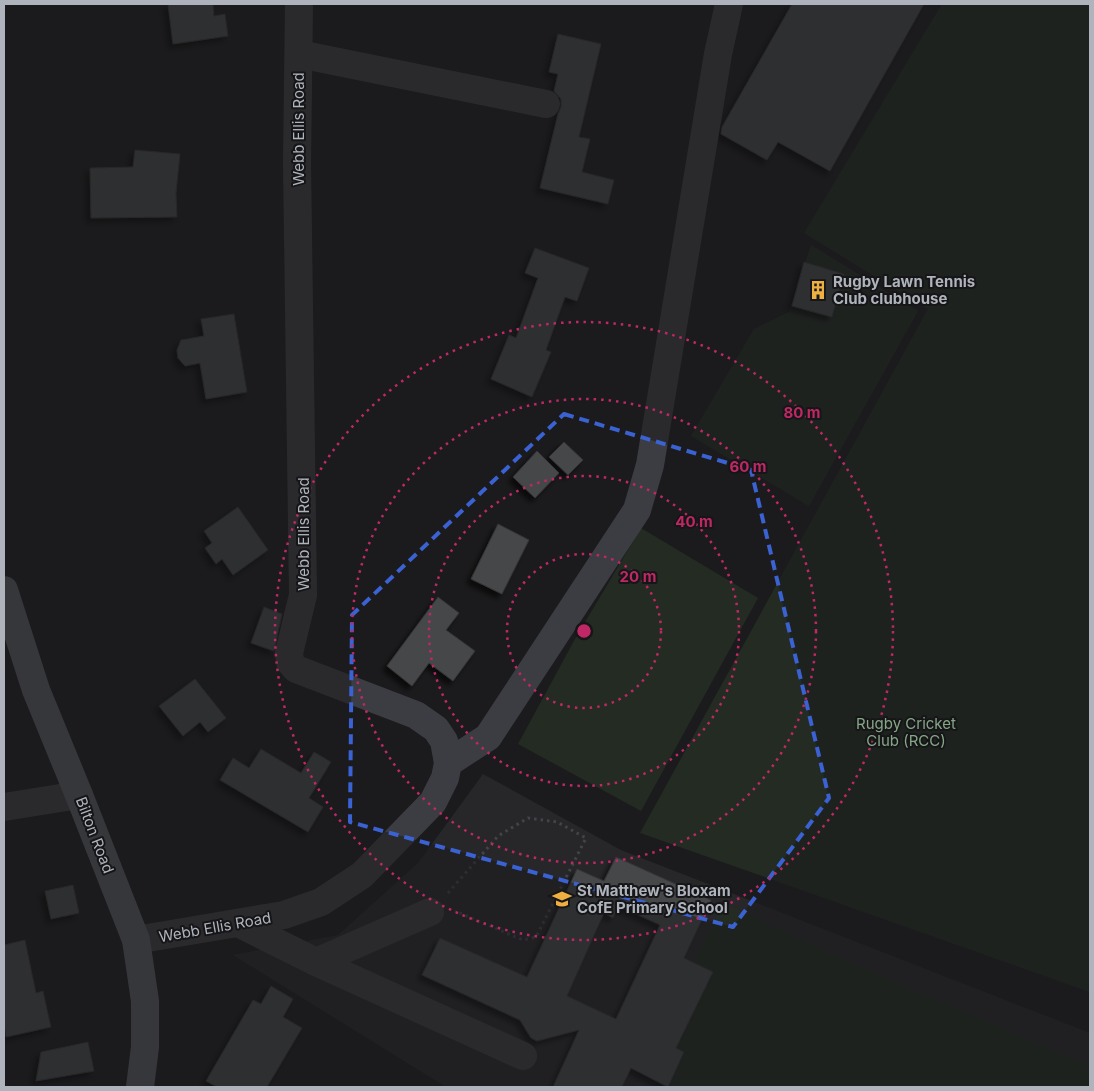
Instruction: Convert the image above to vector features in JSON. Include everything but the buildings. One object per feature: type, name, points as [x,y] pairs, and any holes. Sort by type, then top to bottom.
[{"type":"main road","name":"Bilton Road","points":[[4,590],[36,690],[136,940],[145,1001],[145,1047],[140,1087]]},
{"type":"street","name":"Webb Ellis Road","points":[[136,940],[240,924],[284,915],[321,902],[362,875],[433,802],[445,778],[448,763],[444,741],[436,729],[416,715],[296,669],[290,662],[289,653],[304,594],[297,163],[300,4]]},
{"type":"street","points":[[448,763],[488,737],[637,510],[650,465],[718,54],[729,4]]},
{"type":"street","points":[[299,54],[369,66],[546,104]]},
{"type":"street","points":[[4,807],[79,795]]},
{"type":"street","points":[[316,962],[434,908]]},
{"type":"street","points":[[240,924],[316,962],[523,1056]]},
{"type":"path","points":[[528,818],[557,822],[586,838],[536,937],[523,940],[434,908],[498,836],[528,818]]},
{"type":"highlighted area","points":[[564,414],[751,470],[829,798],[733,927],[350,822],[352,615]]},
{"type":"shaded area","name":"St Matthew's Bloxam CofE Primary School","points":[[483,774],[621,850],[1090,1033],[1090,1087],[446,1087],[233,955],[338,935],[418,863]]},
{"type":"green space","name":"Rugby Cricket Club (RCC)","points":[[942,4],[1090,4],[1090,992],[640,833],[928,309],[804,233]]},
{"type":"green space","points":[[811,245],[918,311],[809,506],[691,436],[754,329],[789,312]]},
{"type":"green space","points":[[641,528],[758,598],[641,811],[518,744],[575,639]]},
{"type":"green space","points":[[723,903],[853,964],[1090,1066],[1090,1087],[668,1087],[684,1052],[673,1046],[713,972],[694,963]]},
{"type":"green space","points":[[657,1082],[668,1087],[655,1087]]},
{"type":"place","name":"Rugby Lawn Tennis Club clubhouse","points":[[818,290]]},
{"type":"place","name":"St Matthew's Bloxam CofE Primary School","points":[[562,899]]}]
